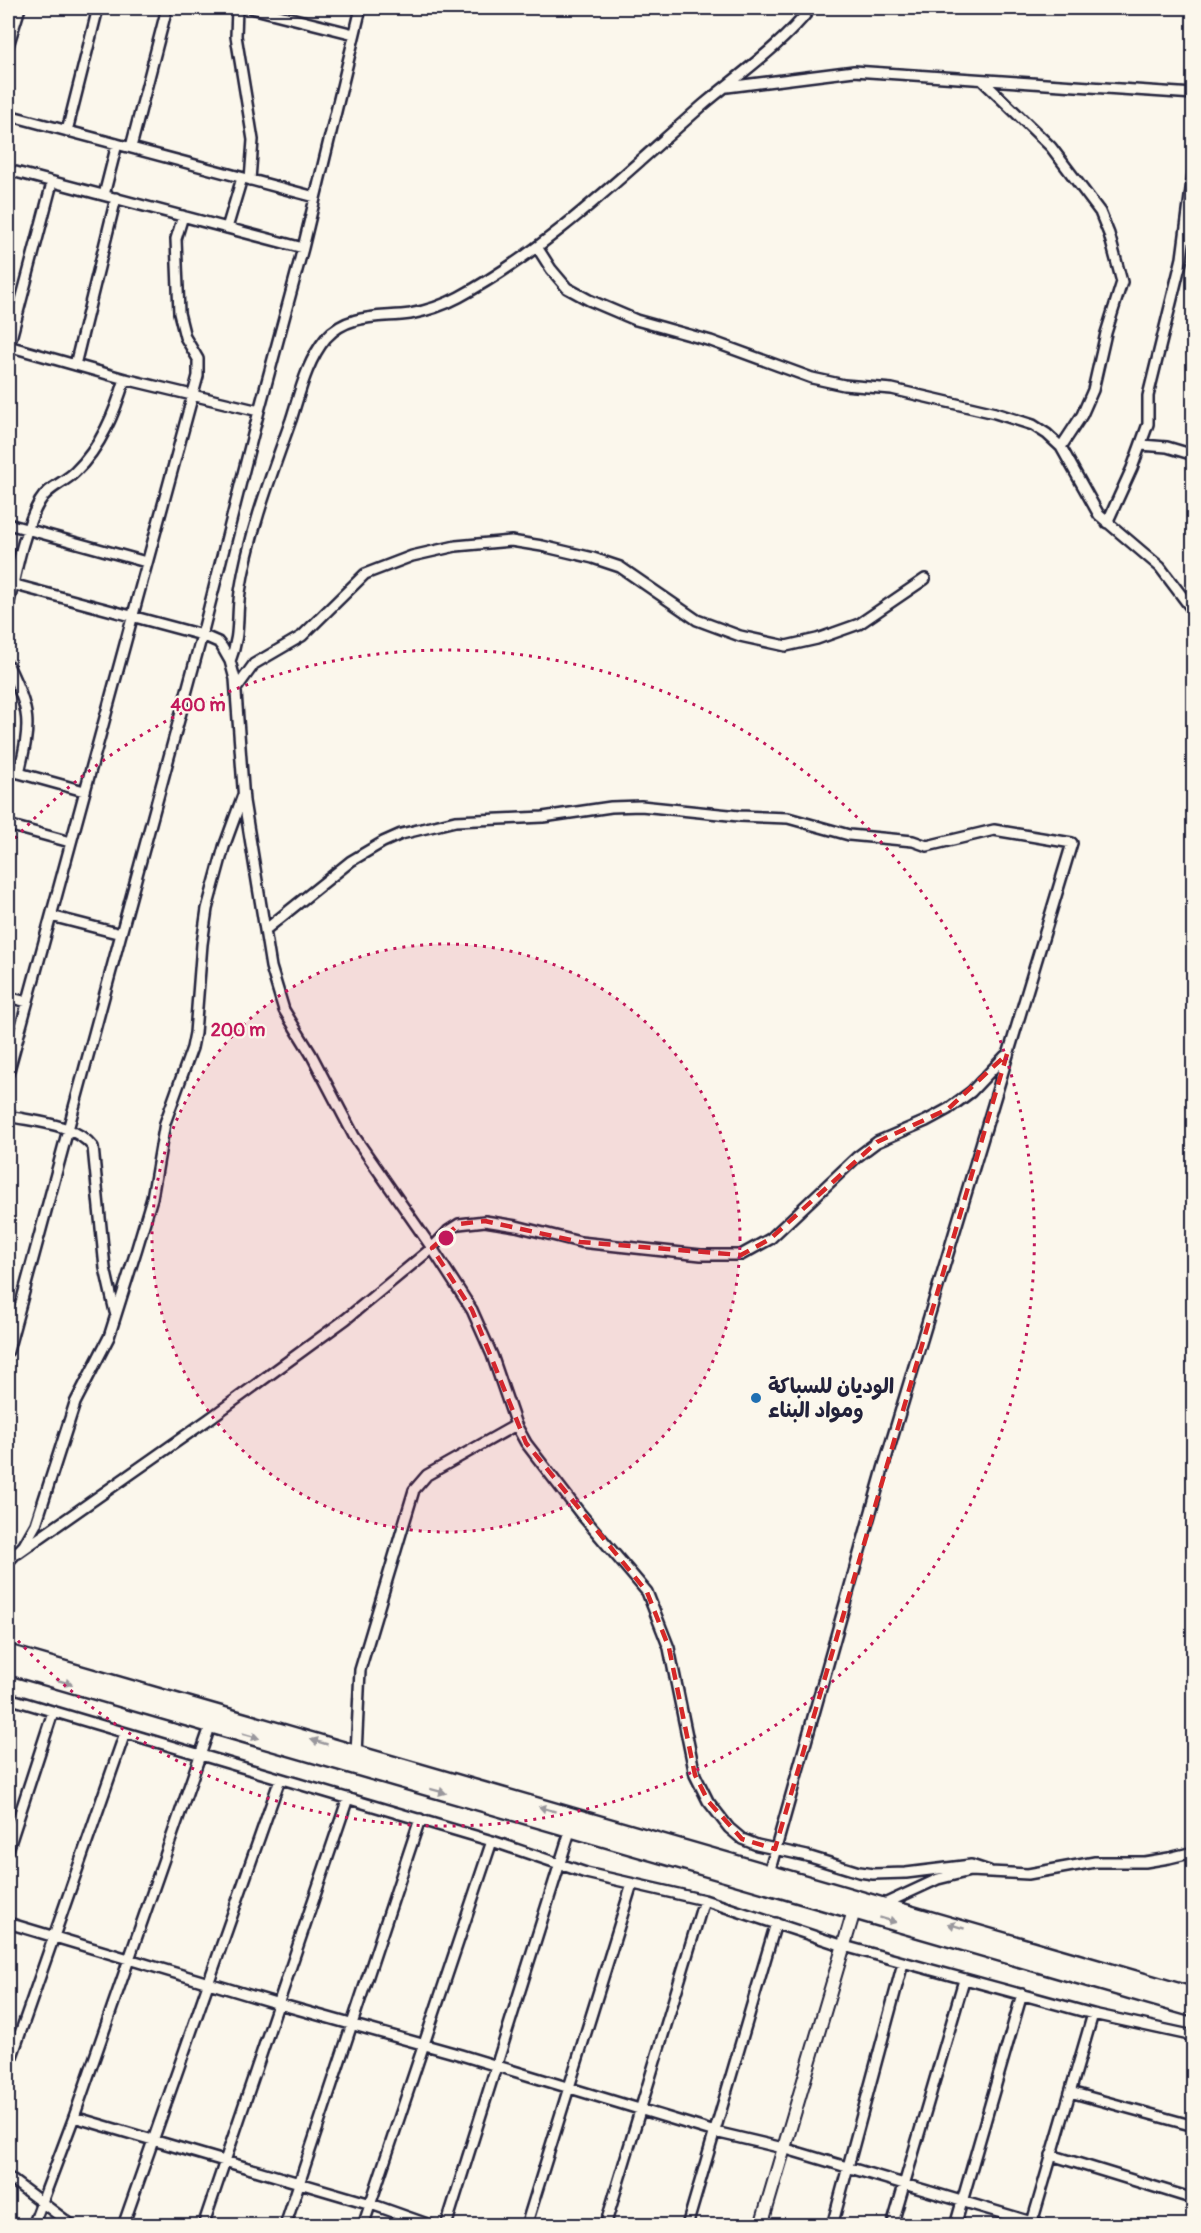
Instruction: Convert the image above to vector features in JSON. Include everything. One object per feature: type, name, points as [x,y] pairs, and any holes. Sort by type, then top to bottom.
[{"type":"highway","points":[[8,1653],[769,1873],[856,1904],[882,1905],[1194,1996]]},
{"type":"highway","points":[[8,1666],[418,1786],[856,1904],[1194,2008]]},
{"type":"street","points":[[8,46],[20,8]]},
{"type":"street","points":[[67,132],[98,8]]},
{"type":"street","points":[[131,147],[167,8]]},
{"type":"street","points":[[227,228],[246,179],[253,140],[236,36],[237,8]]},
{"type":"street","points":[[251,8],[354,34]]},
{"type":"street","points":[[292,18],[295,8]]},
{"type":"street","points":[[8,1351],[10,1327],[69,1130],[202,635],[303,248],[361,8]]},
{"type":"street","points":[[230,661],[237,639],[240,591],[263,497],[304,380],[323,343],[336,330],[360,318],[432,309],[456,299],[491,279],[537,247],[705,103],[727,87],[790,33],[811,8]]},
{"type":"street","points":[[727,87],[854,71],[1194,94]]},
{"type":"street","points":[[983,81],[1051,147],[1100,212],[1109,234],[1122,282],[1106,333],[1093,390],[1082,415],[1061,447]]},
{"type":"street","points":[[8,115],[315,197]]},
{"type":"street","points":[[104,195],[117,144]]},
{"type":"street","points":[[1107,523],[1149,424],[1149,396],[1182,258],[1194,166]]},
{"type":"street","points":[[8,170],[303,248]]},
{"type":"street","points":[[52,183],[8,348],[259,411]]},
{"type":"street","points":[[75,365],[117,198]]},
{"type":"street","points":[[8,1074],[10,1053],[51,916],[198,376],[198,359],[185,337],[179,313],[177,239],[183,216]]},
{"type":"street","points":[[537,247],[551,270],[567,288],[626,316],[711,341],[812,378],[844,385],[892,389],[1017,419],[1047,434],[1061,447],[1099,515],[1160,567],[1194,612]]},
{"type":"street","points":[[8,607],[10,584],[36,509],[44,494],[67,480],[87,458],[113,415],[125,379]]},
{"type":"street","points":[[1141,445],[1167,447],[1194,455]]},
{"type":"street","points":[[8,524],[146,562]]},
{"type":"street","points":[[236,689],[254,664],[302,636],[365,574],[412,556],[480,542],[511,541],[542,546],[620,567],[697,620],[740,636],[786,646],[818,639],[859,624],[925,579]]},
{"type":"street","points":[[10,584],[202,635],[218,642],[230,661],[236,689],[244,793],[265,930],[271,967],[287,1017],[310,1054],[354,1136],[472,1310],[492,1355],[516,1425],[535,1457],[647,1592],[667,1641],[695,1775],[708,1801],[729,1828],[742,1839],[757,1845],[873,1874],[919,1872],[963,1865],[978,1866],[989,1871]]},
{"type":"street","points":[[8,665],[27,713],[28,733],[19,773]]},
{"type":"street","points":[[8,770],[84,791]]},
{"type":"street","points":[[18,1553],[36,1524],[75,1403],[109,1337],[152,1198],[165,1123],[192,1048],[196,1027],[207,909],[224,848],[244,793]]},
{"type":"street","points":[[265,930],[351,861],[383,842],[401,834],[455,821],[543,817],[611,807],[640,806],[739,816],[788,818],[849,835],[913,841],[927,846],[994,830],[1072,843],[883,1469],[769,1873]]},
{"type":"street","points":[[8,825],[70,842]]},
{"type":"street","points":[[51,916],[121,934]]},
{"type":"street","points":[[8,997],[27,1002]]},
{"type":"street","points":[[8,1562],[328,1332],[432,1248],[448,1230],[459,1224],[485,1221],[516,1226],[580,1242],[701,1255],[741,1255],[770,1239],[857,1157],[877,1142],[926,1121],[948,1109],[971,1092],[1007,1054]]},
{"type":"street","points":[[8,1116],[69,1130],[85,1138],[94,1151],[95,1186],[105,1268],[115,1318]]},
{"type":"street","points":[[357,1754],[360,1670],[414,1490],[427,1475],[516,1425]]},
{"type":"street","points":[[8,1698],[492,1840],[561,1864],[632,1884],[704,1900],[903,1963],[1094,2014],[1194,2036]]},
{"type":"street","points":[[8,1850],[53,1712]]},
{"type":"street","points":[[33,2226],[74,2117],[211,1724]]},
{"type":"street","points":[[8,2068],[125,1733]]},
{"type":"street","points":[[123,2226],[280,1779]]},
{"type":"street","points":[[203,2226],[348,1798]]},
{"type":"street","points":[[285,2226],[420,1819]]},
{"type":"street","points":[[446,2226],[571,1828]]},
{"type":"street","points":[[363,2226],[492,1840]]},
{"type":"street","points":[[882,1905],[938,1879],[970,1871],[1018,1875],[1095,1862],[1145,1862],[1194,1852]]},
{"type":"street","points":[[526,2226],[632,1884]]},
{"type":"street","points":[[605,2226],[704,1900]]},
{"type":"street","points":[[761,2226],[856,1904]]},
{"type":"street","points":[[8,1923],[279,2004],[496,2065],[639,2110],[715,2132],[783,2148],[1045,2226]]},
{"type":"street","points":[[687,2226],[776,1923]]},
{"type":"street","points":[[831,2226],[903,1963]]},
{"type":"street","points":[[892,2226],[964,1980]]},
{"type":"street","points":[[955,2226],[1022,1994]]},
{"type":"street","points":[[1032,2224],[1094,2014]]},
{"type":"street","points":[[1070,2092],[1194,2126]]},
{"type":"street","points":[[74,2117],[371,2204],[433,2226]]},
{"type":"street","points":[[1051,2155],[1194,2199]]},
{"type":"street","points":[[8,2177],[72,2226]]},
{"type":"highlighted area","points":[[1007,1054],[775,1849],[742,1839],[708,1801],[695,1775],[669,1648],[647,1592],[526,1443],[472,1310],[432,1248],[459,1224],[485,1221],[580,1242],[741,1255],[770,1239],[877,1142],[948,1109]]},
{"type":"place","name":"الوديان للسباكة ومواد البناء","points":[[756,1398]]}]
